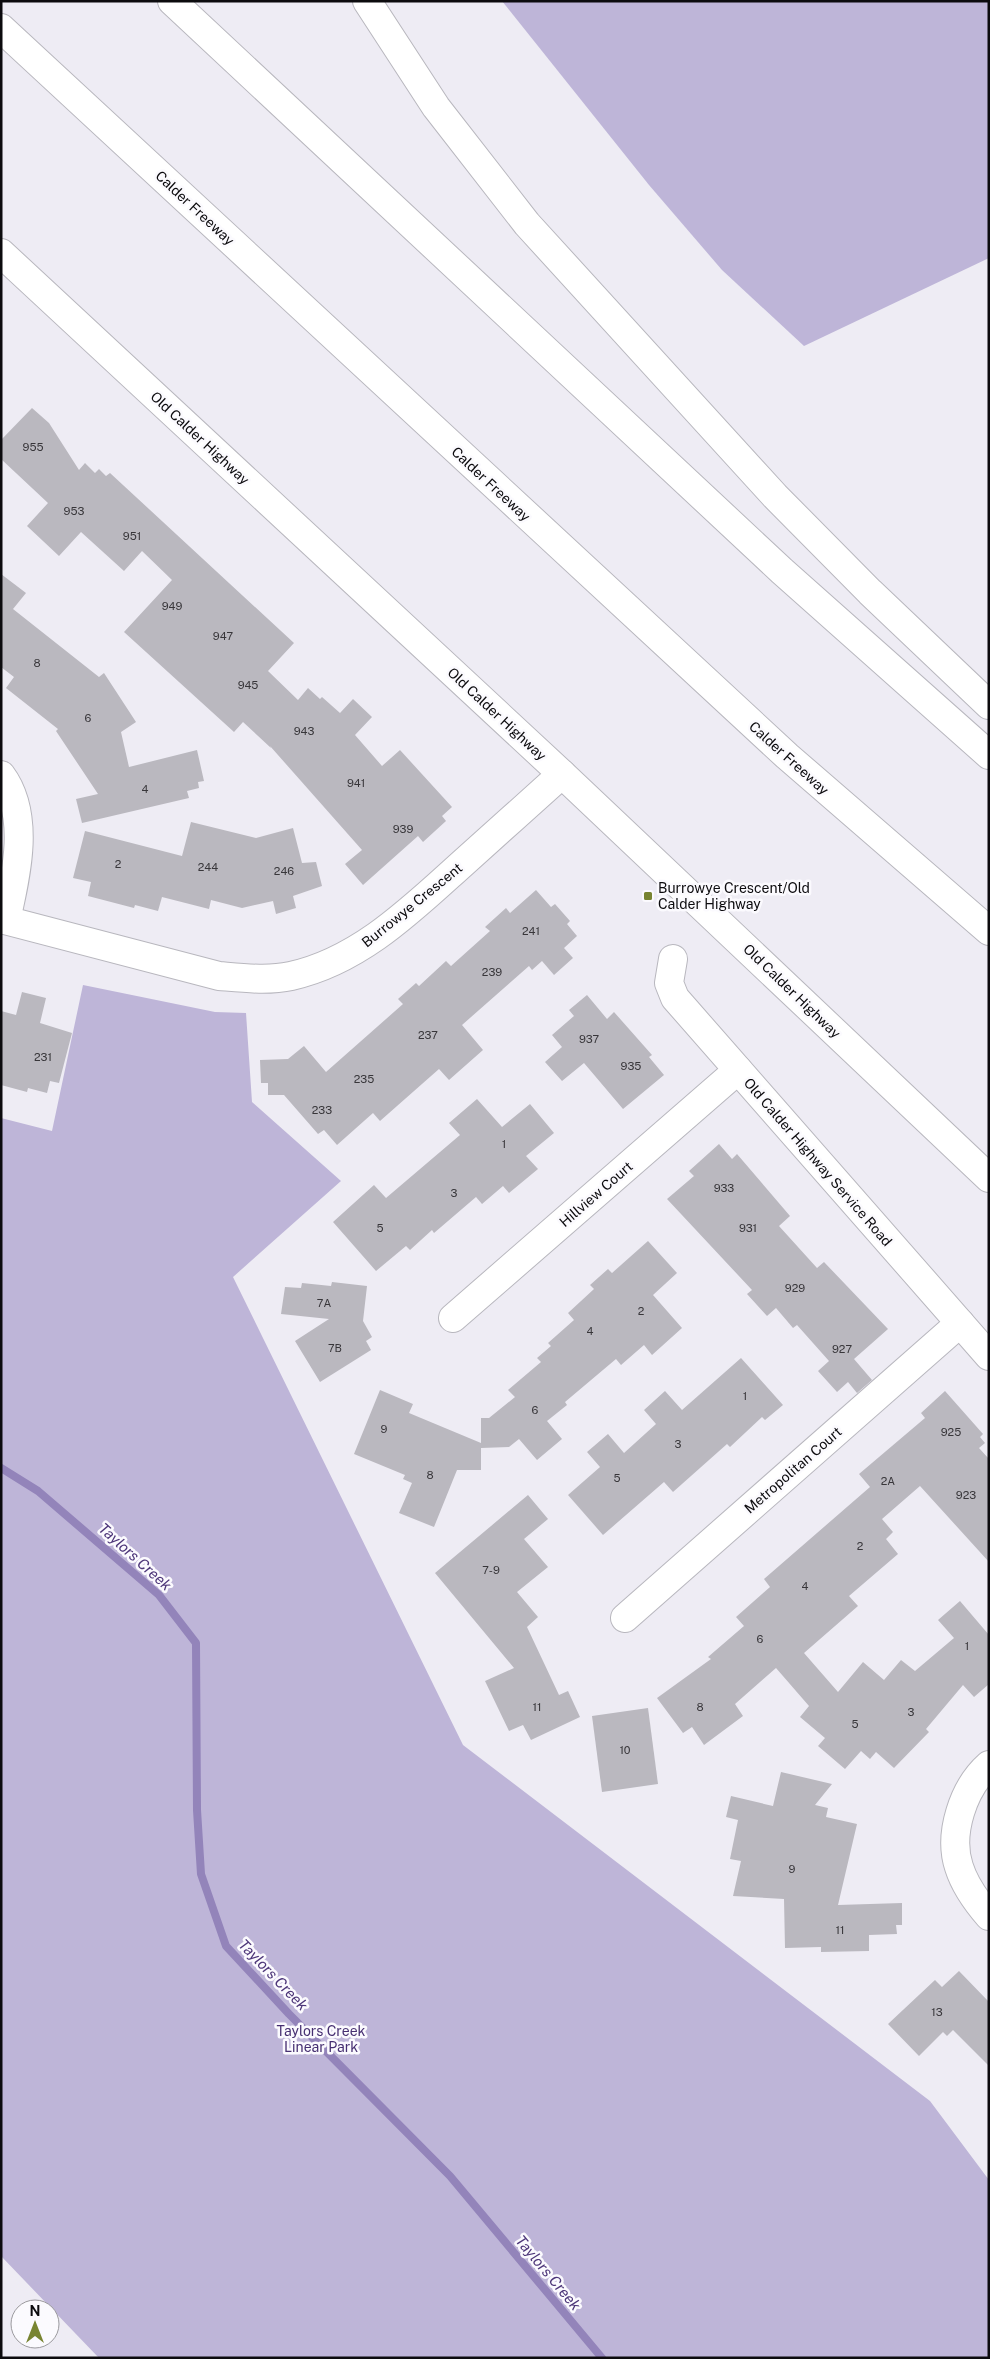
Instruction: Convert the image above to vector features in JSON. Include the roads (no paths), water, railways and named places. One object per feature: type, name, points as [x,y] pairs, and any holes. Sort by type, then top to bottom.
[{"type":"main road","points":[[172,1],[782,571],[989,755]]},
{"type":"main road","points":[[367,1],[436,107],[527,224],[756,476],[870,592],[989,705]]},
{"type":"main road","name":"Calder Freeway","points":[[1,28],[787,756],[989,931]]},
{"type":"main road","name":"Old Calder Highway","points":[[1,253],[562,774],[989,1178]]},
{"type":"main road","name":"Burrowye Crescent","points":[[3,920],[219,976],[256,978],[290,976],[325,965],[352,952],[374,938],[447,877],[562,774]]},
{"type":"main road","points":[[1,775],[7,782],[16,807],[18,835],[14,883],[3,920]]},
{"type":"main road","name":"Old Calder Highway Service Road","points":[[673,958],[670,983],[675,998],[989,1356]]},
{"type":"main road","name":"Hillview Court","points":[[453,1318],[738,1070]]},
{"type":"main road","name":"Metropolitan Court","points":[[625,1618],[960,1323]]},
{"type":"main road","points":[[989,1765],[968,1789],[957,1827],[956,1846],[958,1865],[964,1882],[975,1901],[989,1916]]},
{"type":"waterway","name":"Taylors Creek","points":[[1,1468],[38,1491],[159,1595],[196,1643],[197,1810],[201,1874],[226,1946],[289,2014],[450,2176],[602,2358]]},
{"type":"place","name":"Burrowye Crescent/Old Calder Highway","points":[[648,896]]},
{"type":"park label","name":"Taylors Creek Linear Park","points":[[321,2040]]}]
